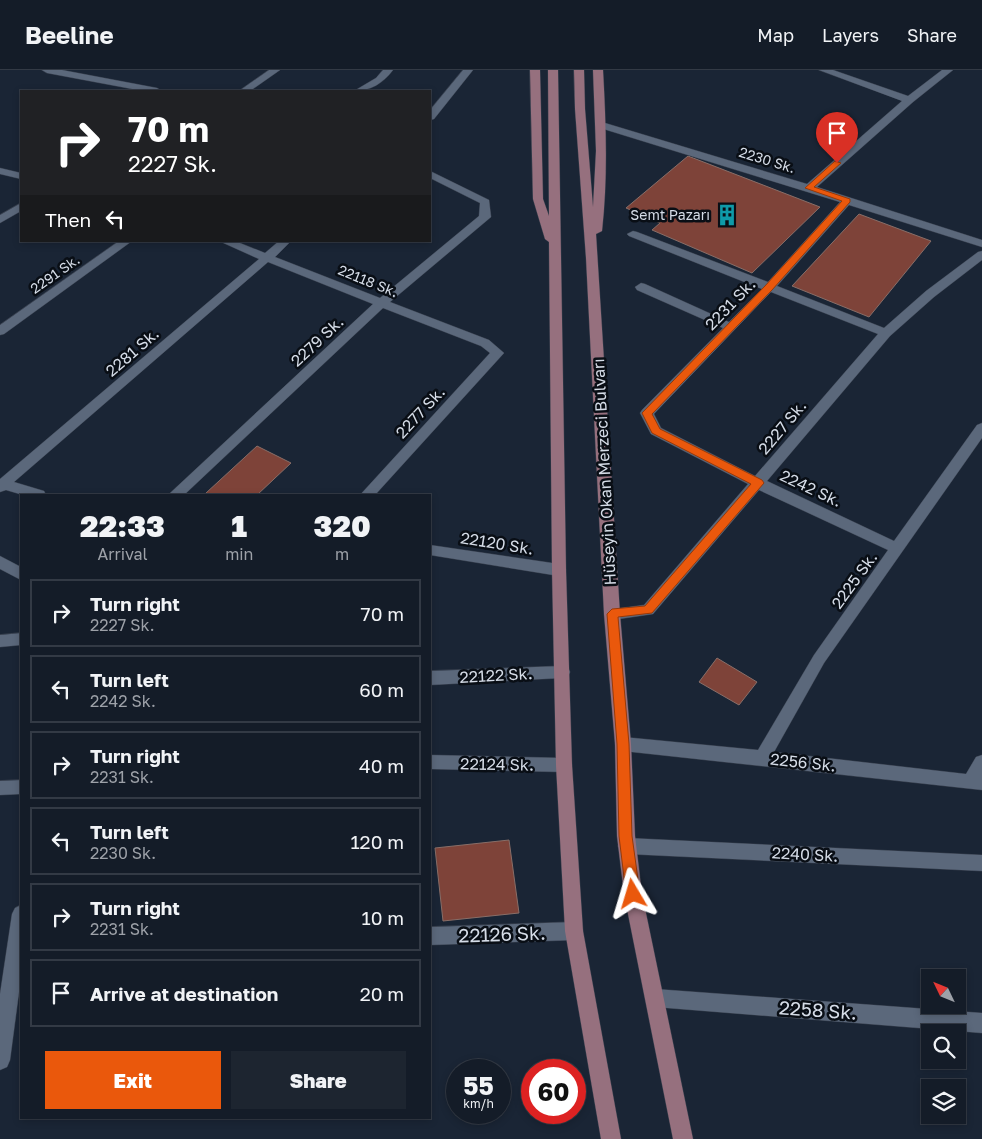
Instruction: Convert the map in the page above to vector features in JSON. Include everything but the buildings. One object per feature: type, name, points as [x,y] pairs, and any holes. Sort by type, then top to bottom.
[{"type":"main road","points":[[535,70],[538,198],[556,255]]},
{"type":"main road","points":[[553,70],[559,570],[564,765],[574,931],[612,1139]]},
{"type":"main road","name":"Hüseyin Okan Merzeci Bulvarı","points":[[579,70],[580,108],[592,258],[612,614],[623,744],[627,846],[633,894],[683,1139]]},
{"type":"main road","points":[[592,258],[601,200],[601,125],[598,70]]},
{"type":"street","points":[[47,70],[81,73],[153,90]]},
{"type":"street","points":[[245,90],[275,70]]},
{"type":"street","points":[[361,90],[379,80],[388,70]]},
{"type":"street","points":[[431,116],[468,70]]},
{"type":"street","points":[[826,70],[909,100]]},
{"type":"street","points":[[809,188],[909,100],[948,70]]},
{"type":"street","name":"2230 Sk.","points":[[601,125],[848,200],[982,244]]},
{"type":"street","points":[[0,171],[20,176]]},
{"type":"street","name":"2279 Sk.","points":[[176,494],[382,303],[485,217],[485,202],[431,175]]},
{"type":"street","name":"2231 Sk.","points":[[656,431],[647,413],[768,288],[848,200]]},
{"type":"street","points":[[0,220],[20,207]]},
{"type":"street","points":[[633,234],[886,333]]},
{"type":"street","name":"2291 Sk.","points":[[0,331],[126,242]]},
{"type":"street","name":"22118 Sk.","points":[[227,242],[267,256],[485,343],[498,352]]},
{"type":"street","name":"2281 Sk.","points":[[2,485],[285,242]]},
{"type":"street","name":"2227 Sk.","points":[[612,614],[648,610],[886,333],[930,294],[982,254]]},
{"type":"street","points":[[641,287],[730,327]]},
{"type":"street","name":"2277 Sk.","points":[[368,494],[498,352]]},
{"type":"street","name":"2225 Sk.","points":[[762,758],[819,659],[982,428]]},
{"type":"street","name":"2242 Sk.","points":[[656,431],[758,483],[898,549]]},
{"type":"street","points":[[2,485],[35,494]]},
{"type":"street","name":"22120 Sk.","points":[[431,550],[559,570]]},
{"type":"street","points":[[0,562],[20,573]]},
{"type":"street","points":[[0,641],[20,639]]},
{"type":"street","name":"22122 Sk.","points":[[431,678],[562,672]]},
{"type":"street","name":"2256 Sk.","points":[[623,744],[976,782]]},
{"type":"street","name":"22124 Sk.","points":[[431,762],[564,765]]},
{"type":"street","points":[[976,782],[982,762]]},
{"type":"street","points":[[0,788],[20,787]]},
{"type":"street","name":"2240 Sk.","points":[[627,846],[982,863]]},
{"type":"street","points":[[0,1060],[12,952],[20,918]]},
{"type":"street","name":"22126 Sk.","points":[[431,936],[574,931]]},
{"type":"street","name":"2258 Sk.","points":[[654,998],[982,1023]]},
{"type":"place","name":"Semt Pazarı","points":[[727,215]]},
{"type":"route","points":[[633,894],[626,836],[623,744],[612,614],[648,610],[758,483],[656,431],[647,413],[768,288],[848,200],[809,188],[837,163]]}]
